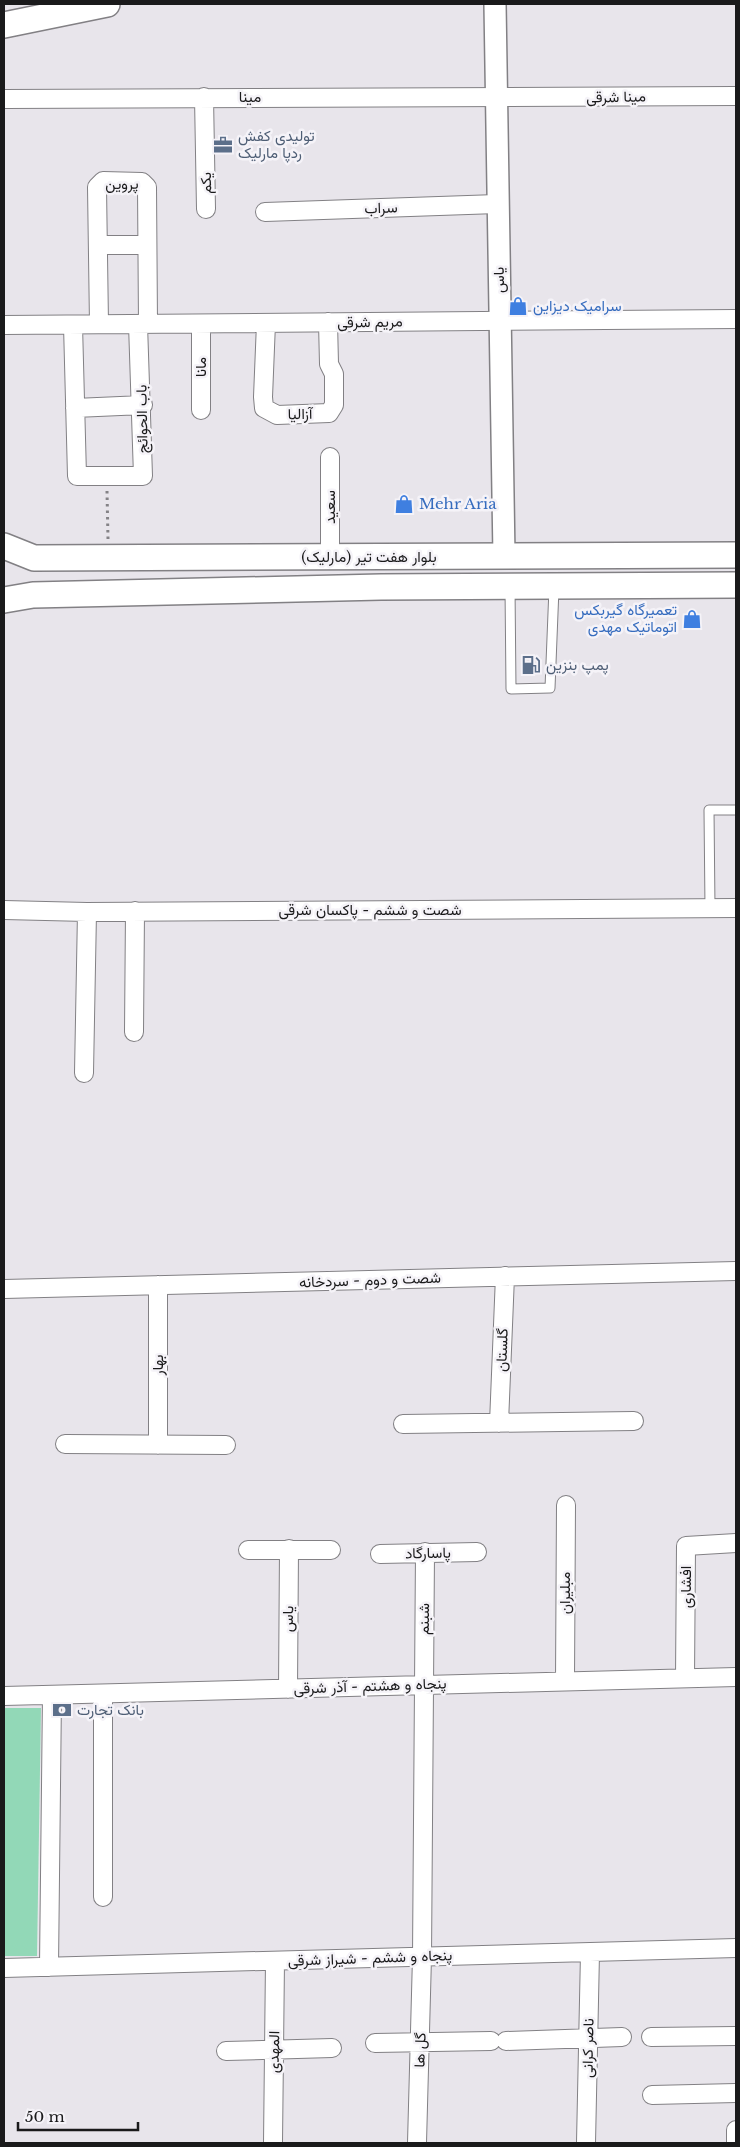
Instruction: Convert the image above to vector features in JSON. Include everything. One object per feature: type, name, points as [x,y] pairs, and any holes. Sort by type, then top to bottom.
[{"type":"main road","points":[[4,24],[107,4]]},
{"type":"main road","name":"بلوار هفت تیر (مارلیک)","points":[[4,546],[34,558],[736,555]]},
{"type":"main road","points":[[4,564],[34,558]]},
{"type":"main road","name":"بلوار هفت تیر (مارلیک)","points":[[4,600],[33,595],[554,586],[736,585]]},
{"type":"main road","points":[[4,588],[33,595]]},
{"type":"street","name":"یاس","points":[[495,4],[495,98],[504,556]]},
{"type":"street","name":"مینا شرقی","points":[[495,98],[736,96]]},
{"type":"street","name":"یکم","points":[[204,98],[206,209]]},
{"type":"street","name":"مینا","points":[[4,99],[495,98]]},
{"type":"street","name":"پروین","points":[[99,324],[97,187],[103,182],[145,184],[147,187],[147,244],[143,324]]},
{"type":"street","name":"سراب","points":[[265,212],[498,204]]},
{"type":"street","points":[[98,245],[147,244]]},
{"type":"street","name":"مریم شرقی","points":[[4,325],[736,318]]},
{"type":"street","name":"آزالیا","points":[[266,323],[264,408],[276,414],[329,413],[334,404],[334,374],[329,364],[328,322]]},
{"type":"street","name":"باب الحوائج","points":[[73,325],[77,476],[143,476],[143,324]]},
{"type":"street","name":"مانا","points":[[201,324],[201,410]]},
{"type":"street","points":[[74,408],[142,405]]},
{"type":"street","name":"سعید","points":[[330,457],[330,557]]},
{"type":"street","name":"شصت و ششم - پاکسان شرقی","points":[[4,910],[87,912],[736,908]]},
{"type":"street","points":[[134,1032],[135,911]]},
{"type":"street","points":[[84,1073],[87,912]]},
{"type":"street","name":"شصت و دوم - سردخانه","points":[[4,1290],[736,1270]]},
{"type":"street","name":"گلستان","points":[[498,1423],[505,1276]]},
{"type":"street","name":"بهار","points":[[158,1286],[158,1444]]},
{"type":"street","points":[[403,1424],[634,1421]]},
{"type":"street","points":[[65,1444],[226,1445]]},
{"type":"street","name":"مبلیران","points":[[565,1681],[566,1505]]},
{"type":"street","name":"افشاری","points":[[685,1678],[686,1546],[736,1543]]},
{"type":"street","name":"یاس","points":[[288,1689],[289,1549]]},
{"type":"street","points":[[248,1550],[331,1550]]},
{"type":"street","name":"شبنم","points":[[422,1957],[423,1685],[426,1552]]},
{"type":"street","name":"پاسارگاد","points":[[380,1554],[477,1552]]},
{"type":"street","name":"پنجاه و هشتم - آذر شرقی","points":[[4,1696],[736,1677]]},
{"type":"street","points":[[103,1694],[103,1897]]},
{"type":"street","points":[[49,1967],[52,1695]]},
{"type":"street","name":"پنجاه و ششم - شیراز شرقی","points":[[4,1968],[736,1948]]},
{"type":"street","name":"ناصر کرانی","points":[[586,2143],[590,1952]]},
{"type":"street","name":"گل ها","points":[[417,2143],[422,1957]]},
{"type":"street","name":"المهدی","points":[[273,2143],[275,1961]]},
{"type":"street","points":[[650,2037],[736,2036]]},
{"type":"street","points":[[375,2043],[622,2037]]},
{"type":"street","points":[[226,2051],[332,2048]]},
{"type":"street","points":[[652,2095],[736,2093]]},
{"type":"street","points":[[736,2130],[736,2143]]},
{"type":"lane","points":[[510,587],[510,689],[550,688],[554,586]]},
{"type":"lane","points":[[710,908],[709,810],[736,810]]},
{"type":"path","points":[[106,476],[109,558]]},
{"type":"green space","points":[[4,1708],[41,1708],[37,1956],[4,1956]]},
{"type":"place","name":"تولیدی کفش ردپا مارلیک","points":[[223,145]]},
{"type":"place","name":"سرامیک دیزاین","points":[[518,306]]},
{"type":"place","name":"Mehr Aria","points":[[404,504]]},
{"type":"place","name":"تعمیرگاه گیربکس اتوماتیک مهدی","points":[[692,619]]},
{"type":"place","name":"پمپ بنزین","points":[[531,665]]},
{"type":"place","name":"بانک تجارت","points":[[62,1710]]}]
